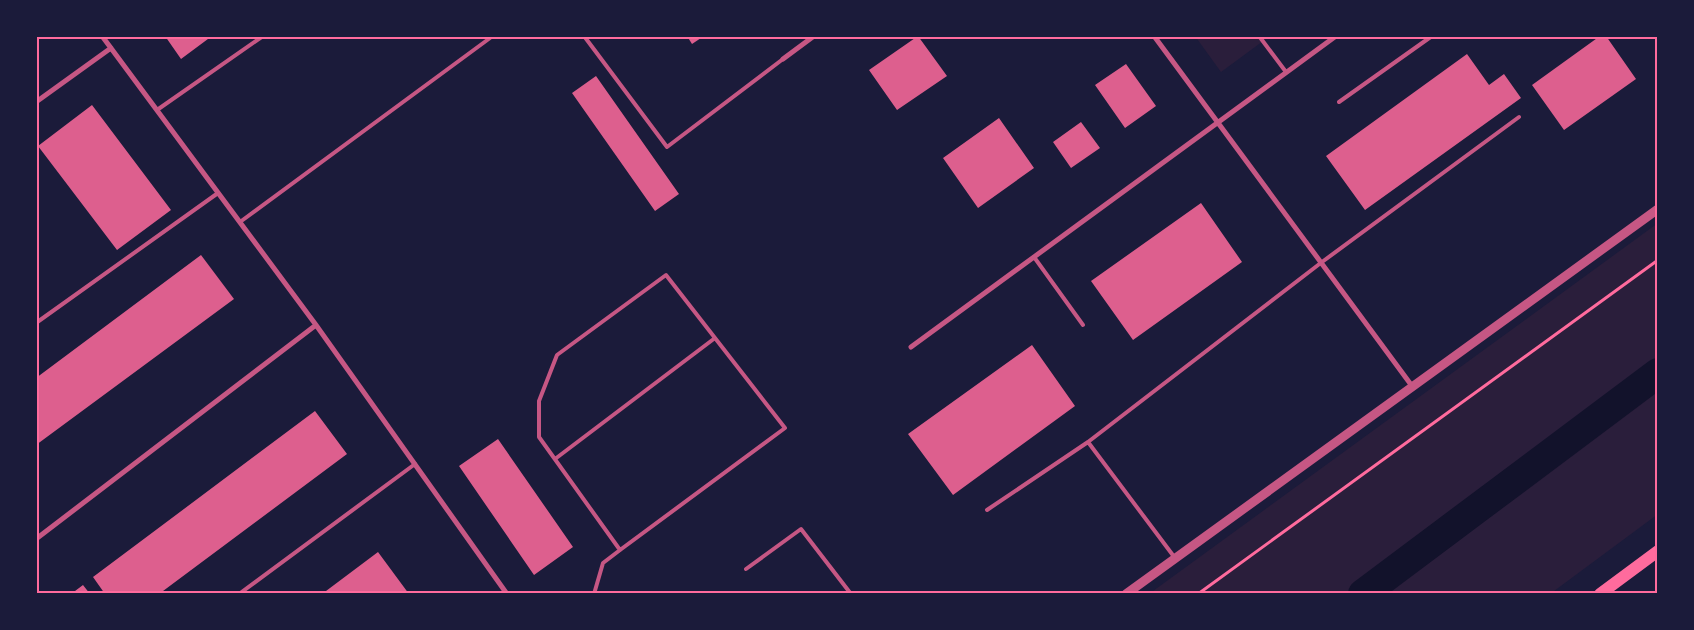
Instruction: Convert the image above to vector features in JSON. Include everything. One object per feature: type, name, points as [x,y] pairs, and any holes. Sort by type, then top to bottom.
[{"type":"main road","points":[[1600,594],[1658,551]]},
{"type":"street","points":[[102,36],[316,325],[507,594]]},
{"type":"street","points":[[783,59],[814,36]]},
{"type":"street","points":[[1154,36],[1220,123],[1412,386]]},
{"type":"street","points":[[911,346],[1220,123],[1336,36]]},
{"type":"street","points":[[36,102],[111,48]]},
{"type":"street","points":[[1126,594],[1658,209]]},
{"type":"street","points":[[36,539],[316,325]]},
{"type":"lane","points":[[157,110],[263,36]]},
{"type":"lane","points":[[240,222],[490,38],[489,36]]},
{"type":"lane","points":[[584,36],[667,146],[783,59]]},
{"type":"lane","points":[[1259,36],[1286,72]]},
{"type":"lane","points":[[1339,102],[1432,36]]},
{"type":"lane","points":[[987,510],[1088,442],[1322,262],[1519,117]]},
{"type":"lane","points":[[36,323],[218,192]]},
{"type":"lane","points":[[1034,257],[1083,325]]},
{"type":"lane","points":[[594,594],[603,563],[785,428],[666,275],[557,355],[540,401],[539,437],[620,550]]},
{"type":"lane","points":[[555,458],[715,338]]},
{"type":"lane","points":[[1088,442],[1175,558]]},
{"type":"lane","points":[[239,594],[415,464]]},
{"type":"lane","points":[[746,569],[801,529],[851,594]]},
{"type":"path","points":[[1198,594],[1658,260]]},
{"type":"shaded area","points":[[1195,36],[1270,36],[1221,72]]},
{"type":"shaded area","points":[[1658,223],[1658,514],[1550,594],[1149,594]]},
{"type":"building","points":[[165,36],[212,36],[181,59]]},
{"type":"building","points":[[687,36],[704,36],[692,44]]},
{"type":"building","points":[[918,36],[947,76],[897,110],[869,70]]},
{"type":"building","points":[[1600,36],[1606,36],[1636,79],[1564,130],[1532,85]]},
{"type":"building","points":[[1467,54],[1489,85],[1504,74],[1521,98],[1365,210],[1326,156]]},
{"type":"building","points":[[1126,64],[1156,106],[1125,128],[1095,85]]},
{"type":"building","points":[[596,76],[679,194],[655,211],[572,93]]},
{"type":"building","points":[[92,105],[171,210],[117,250],[38,146]]},
{"type":"building","points":[[999,118],[1034,168],[978,208],[943,158]]},
{"type":"building","points":[[1081,122],[1100,148],[1071,168],[1053,142]]},
{"type":"building","points":[[1201,203],[1242,262],[1133,340],[1091,281]]},
{"type":"building","points":[[201,255],[234,299],[36,445],[36,378]]},
{"type":"building","points":[[1032,345],[1075,406],[953,495],[908,434]]},
{"type":"building","points":[[315,411],[347,454],[159,594],[105,594],[93,577]]},
{"type":"building","points":[[498,439],[573,547],[534,575],[459,466]]},
{"type":"building","points":[[378,552],[409,594],[322,594]]},
{"type":"building","points":[[83,585],[90,594],[71,594]]},
{"type":"waterway","points":[[1363,594],[1658,373]]}]
